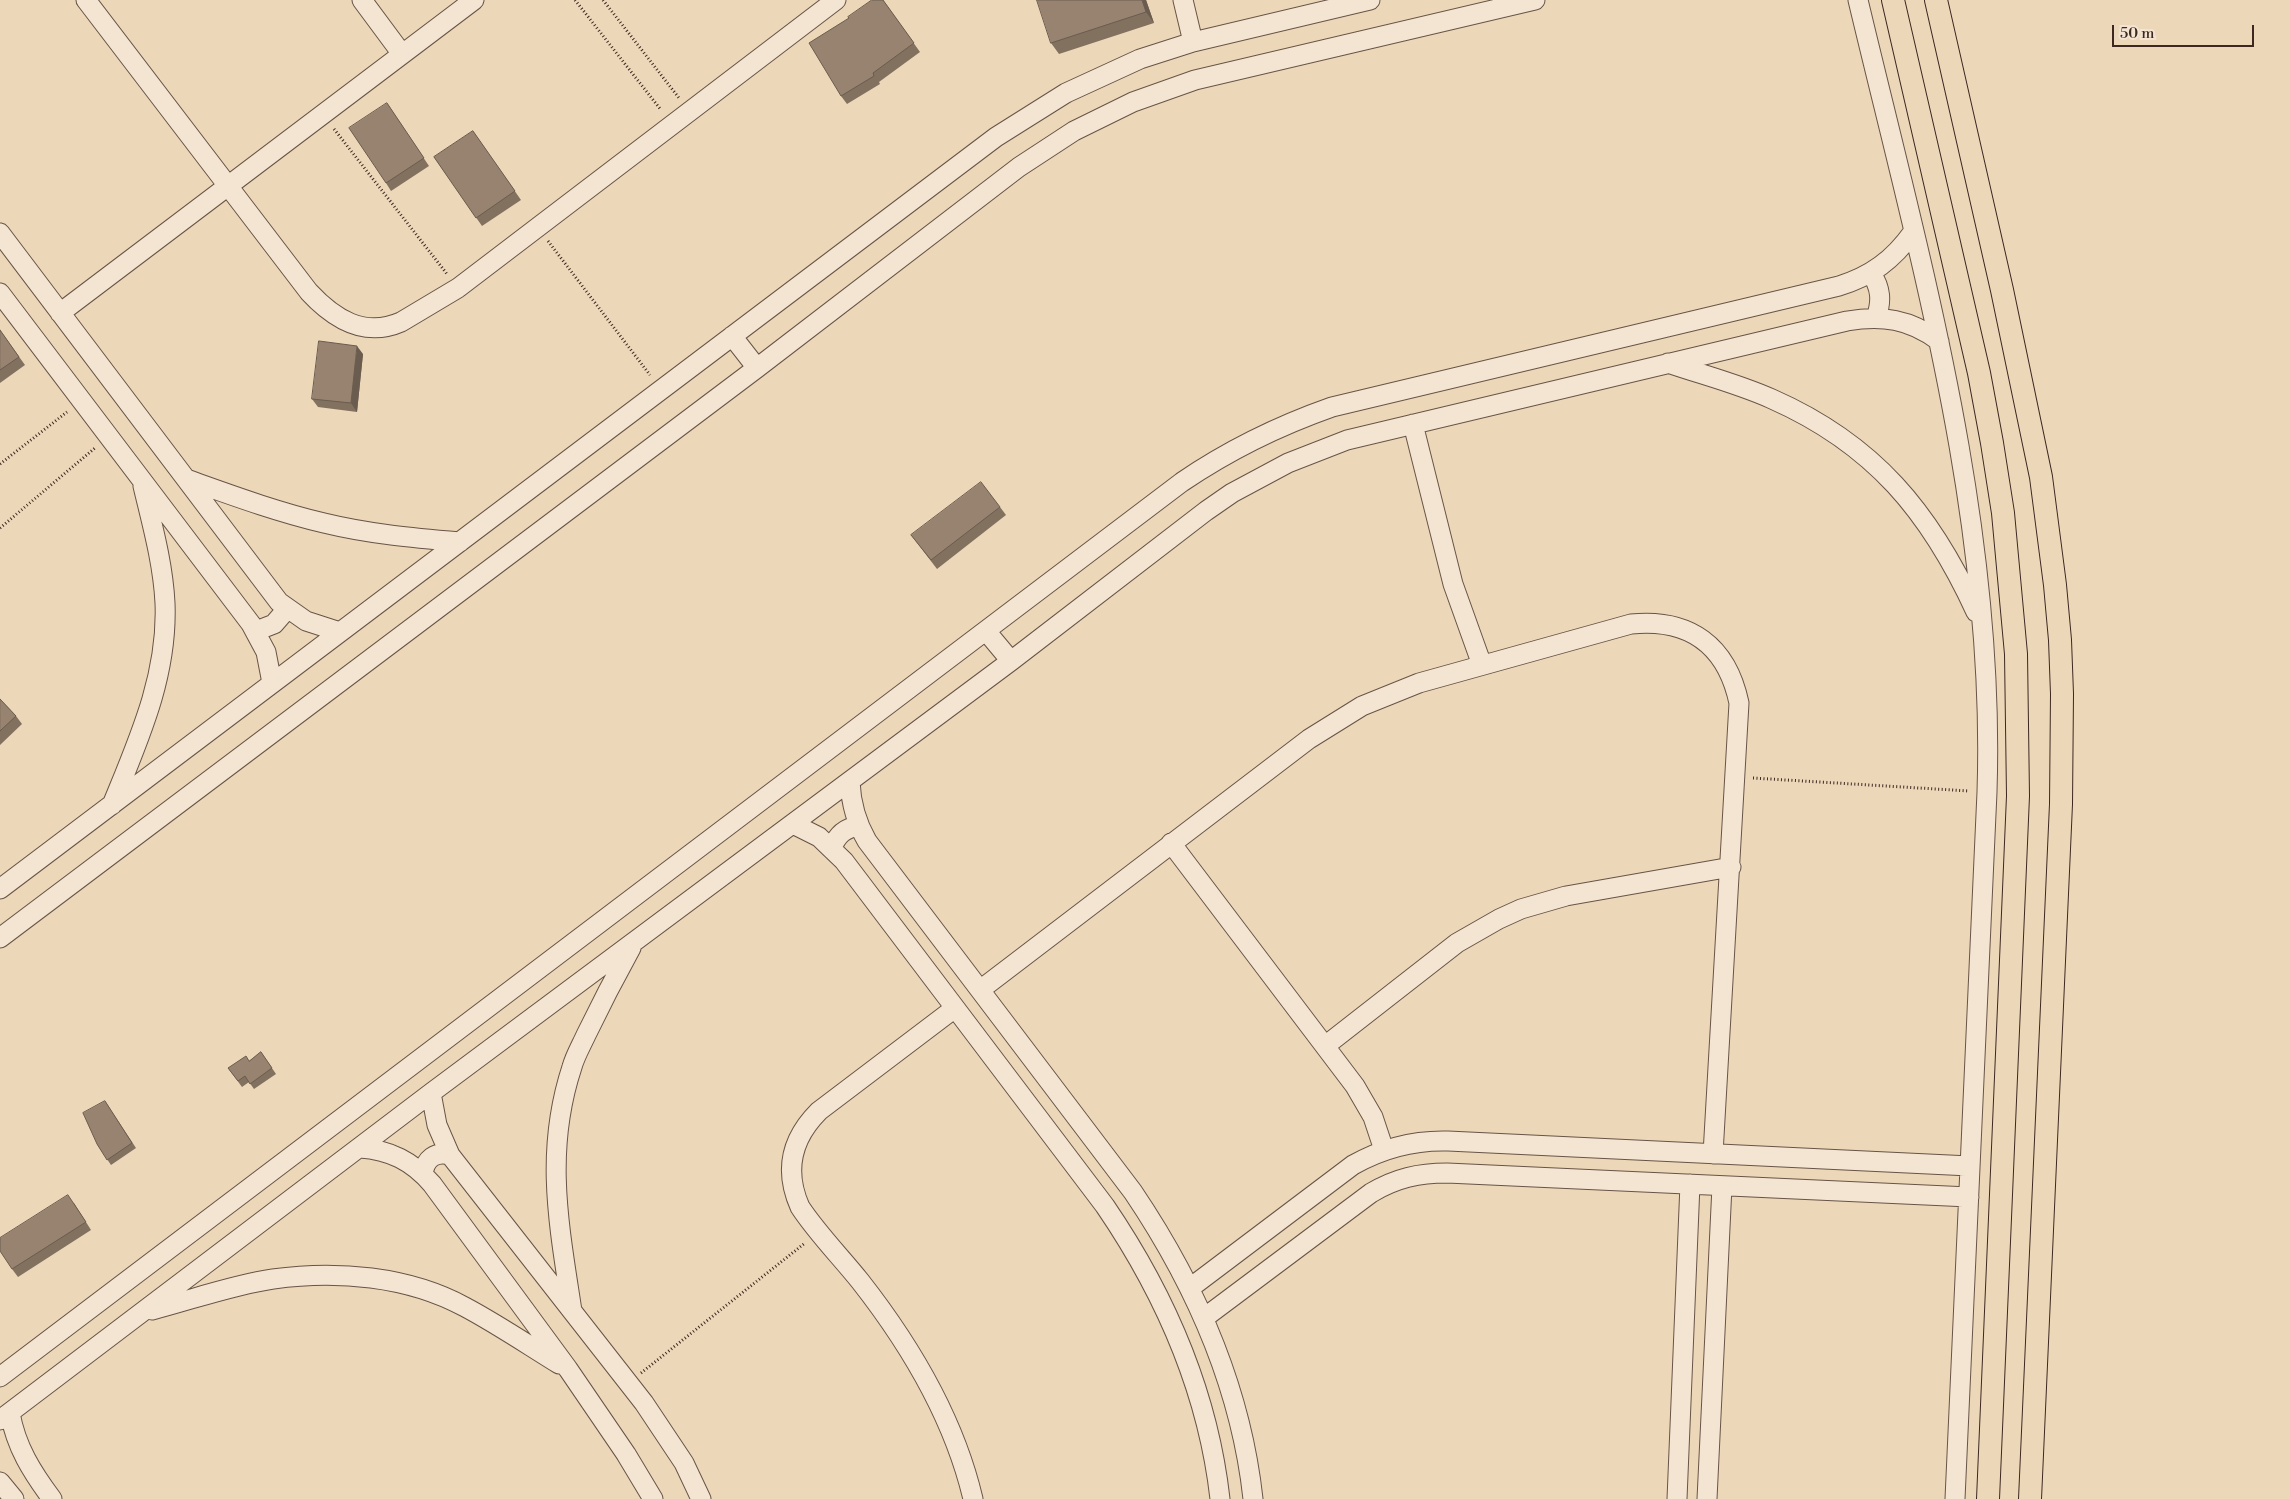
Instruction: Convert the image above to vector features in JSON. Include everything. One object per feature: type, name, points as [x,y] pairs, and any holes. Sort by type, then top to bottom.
[{"type":"main road","points":[[1893,0],[1979,373],[1992,443],[2007,548],[2016,654],[2018,796],[1988,1499]]},
{"type":"main road","points":[[1936,0],[2031,423],[2049,531],[2060,640],[2062,694],[2061,804],[2030,1499]]},
{"type":"street","points":[[86,0],[309,292],[325,309],[352,326],[373,329],[392,326],[458,288],[836,0]]},
{"type":"street","points":[[362,0],[402,54]]},
{"type":"street","points":[[60,313],[474,0]]},
{"type":"street","points":[[1183,0],[1193,42]]},
{"type":"street","points":[[0,889],[732,336],[996,138],[1031,114],[1102,75],[1140,59],[1193,42],[1370,0]]},
{"type":"street","points":[[0,938],[757,368],[1019,167],[1074,131],[1103,116],[1164,90],[1194,80],[1535,0]]},
{"type":"street","points":[[1858,0],[1938,341],[1965,479],[1983,626],[1988,744],[1987,792],[1955,1499]]},
{"type":"street","points":[[0,1377],[1182,482],[1239,446],[1293,421],[1365,398],[1839,286],[1871,273],[1895,255],[1913,232]]},
{"type":"street","points":[[0,234],[279,602],[288,610],[316,626],[340,632]]},
{"type":"street","points":[[1871,273],[1879,287],[1880,295],[1876,318]]},
{"type":"street","points":[[0,293],[256,631],[266,652],[272,683]]},
{"type":"street","points":[[52,1499],[31,1469],[22,1453],[15,1433],[5,1417],[431,1093],[850,782],[1232,493],[1281,466],[1317,450],[1347,440],[1847,321],[1876,318],[1901,321],[1914,326],[1938,341]]},
{"type":"street","points":[[732,336],[757,368]]},
{"type":"street","points":[[1667,363],[1749,390],[1799,411],[1852,444],[1899,487],[1935,537],[1956,571],[1983,626]]},
{"type":"street","points":[[1413,424],[1453,584],[1482,665]]},
{"type":"street","points":[[186,479],[284,513],[325,524],[368,532],[460,542]]},
{"type":"street","points":[[112,805],[152,704],[163,654],[165,602],[162,577],[142,480]]},
{"type":"street","points":[[256,631],[274,624],[288,610]]},
{"type":"street","points":[[980,990],[1171,843],[1335,722],[1390,694],[1419,683],[1631,624],[1660,623],[1687,630],[1700,637],[1723,659],[1736,688],[1740,719],[1713,1154]]},
{"type":"street","points":[[986,631],[1011,661]]},
{"type":"street","points":[[850,782],[853,808],[858,826],[867,842],[1133,1192],[1158,1229],[1204,1318],[1228,1382],[1246,1451],[1253,1499]]},
{"type":"street","points":[[793,824],[819,837],[832,848],[1106,1206],[1129,1241],[1169,1316],[1185,1356],[1206,1423],[1220,1499]]},
{"type":"street","points":[[832,848],[844,830],[858,826]]},
{"type":"street","points":[[1171,843],[1365,1101],[1384,1150]]},
{"type":"street","points":[[1325,1046],[1457,943],[1499,919],[1520,910],[1566,896],[1731,867]]},
{"type":"street","points":[[572,1312],[556,1206],[555,1162],[559,1124],[572,1065],[601,1004],[634,942]]},
{"type":"street","points":[[955,1008],[819,1111],[802,1132],[792,1156],[792,1182],[800,1207],[886,1315],[928,1380],[958,1445],[973,1499]]},
{"type":"street","points":[[431,1093],[436,1125],[450,1155],[628,1383],[684,1463],[701,1499]]},
{"type":"street","points":[[1190,1288],[1353,1166],[1384,1150],[1409,1142],[1430,1140],[1970,1166]]},
{"type":"street","points":[[360,1148],[388,1152],[413,1165],[423,1174],[568,1369],[626,1454],[653,1499]]},
{"type":"street","points":[[1590,1181],[1592,1148]]},
{"type":"street","points":[[423,1174],[427,1161],[432,1157],[444,1153],[450,1155]]},
{"type":"street","points":[[1204,1318],[1371,1192],[1400,1178],[1431,1173],[1969,1197]]},
{"type":"street","points":[[1677,1499],[1690,1184]]},
{"type":"street","points":[[1707,1499],[1722,1186]]},
{"type":"street","points":[[141,1314],[271,1279],[318,1275],[367,1278],[417,1288],[464,1306],[568,1369]]},
{"type":"street","points":[[1206,1423],[1238,1416]]},
{"type":"street","points":[[0,1482],[14,1499]]},
{"type":"path","points":[[575,0],[672,124]]},
{"type":"path","points":[[603,0],[690,111]]},
{"type":"path","points":[[323,114],[458,288]]},
{"type":"path","points":[[538,228],[661,390]]},
{"type":"path","points":[[0,464],[81,400]]},
{"type":"path","points":[[0,528],[108,436]]},
{"type":"path","points":[[1736,777],[1987,792]]},
{"type":"path","points":[[628,1383],[819,1232]]},
{"type":"building","points":[[872,0],[883,0],[914,43],[873,73],[874,76],[841,96],[809,43],[849,18]]},
{"type":"building","points":[[1037,0],[1142,0],[1146,12],[1051,43]]},
{"type":"building","points":[[387,103],[424,158],[386,183],[349,128]]},
{"type":"building","points":[[473,131],[515,191],[476,218],[434,157]]},
{"type":"building","points":[[0,330],[19,357],[0,370]]},
{"type":"building","points":[[319,341],[357,346],[351,403],[312,399]]},
{"type":"building","points":[[981,482],[1000,507],[931,560],[911,535]]},
{"type":"building","points":[[0,699],[16,716],[0,731]]},
{"type":"building","points":[[261,1052],[272,1068],[250,1084],[245,1076],[238,1081],[228,1068],[246,1056],[249,1061]]},
{"type":"building","points":[[105,1101],[132,1143],[107,1160],[97,1144],[83,1113]]},
{"type":"building","points":[[68,1195],[86,1222],[12,1269],[0,1251],[0,1238]]}]
